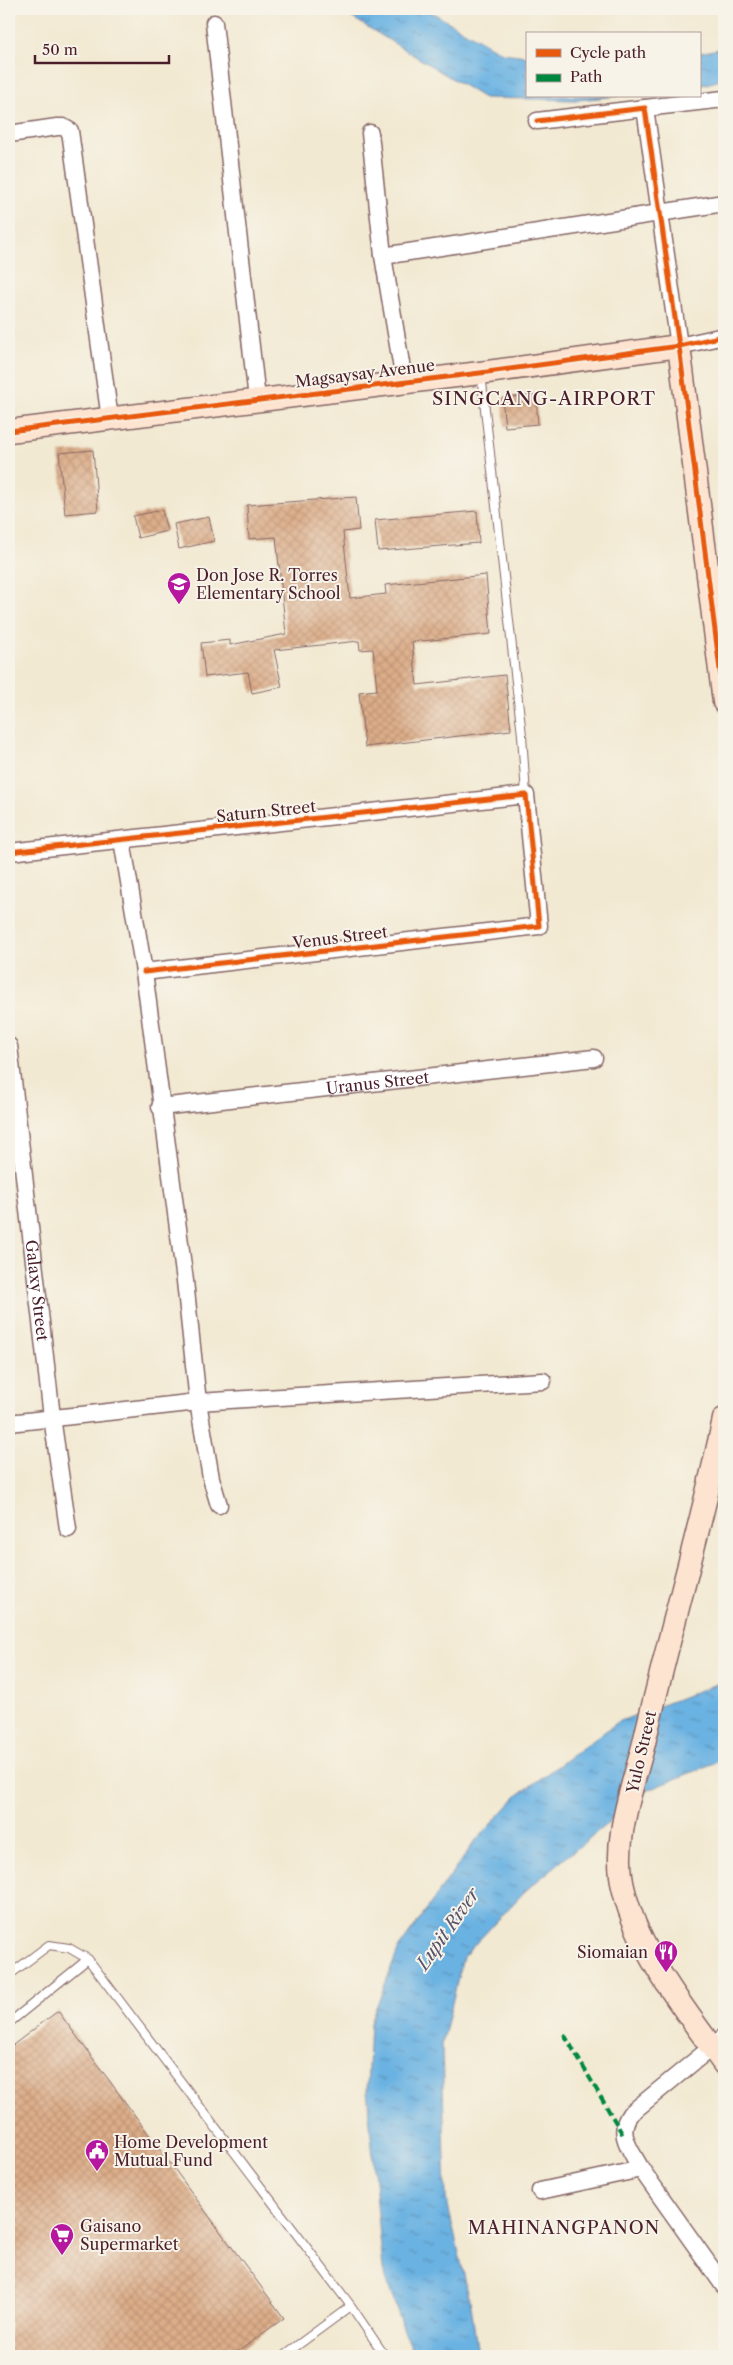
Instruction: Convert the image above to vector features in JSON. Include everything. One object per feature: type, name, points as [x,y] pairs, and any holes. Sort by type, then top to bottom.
[{"type":"street","points":[[214,23],[257,398]]},
{"type":"street","points":[[537,121],[724,98]]},
{"type":"street","points":[[645,108],[658,213],[679,346],[724,702]]},
{"type":"street","points":[[9,134],[63,126],[70,131],[110,419]]},
{"type":"street","points":[[370,133],[383,256],[404,381]]},
{"type":"street","points":[[383,256],[724,203]]},
{"type":"street","name":"Magsaysay Avenue","points":[[9,431],[257,398],[480,373],[679,346],[724,336]]},
{"type":"street","name":"Saturn Street","points":[[9,852],[526,795]]},
{"type":"street","name":"Venus Street","points":[[144,972],[539,926],[526,795]]},
{"type":"street","points":[[122,840],[144,972],[160,1107],[185,1281],[198,1402],[210,1478],[219,1506]]},
{"type":"street","name":"Galaxy Street","points":[[9,1046],[52,1417],[68,1529]]},
{"type":"street","name":"Uranus Street","points":[[160,1107],[594,1058]]},
{"type":"street","points":[[9,1423],[198,1402],[543,1381]]},
{"type":"street","name":"Yulo Street","points":[[720,2049],[656,1966],[634,1922],[624,1892],[618,1862],[622,1833],[654,1698],[724,1419]]},
{"type":"street","points":[[720,2049],[630,2114],[624,2123],[623,2135],[641,2169],[724,2286]]},
{"type":"street","points":[[540,2191],[641,2169]]},
{"type":"lane","points":[[480,373],[522,735],[526,795]]},
{"type":"lane","points":[[9,1975],[49,1945],[69,1948],[88,1959],[351,2306],[385,2356]]},
{"type":"lane","points":[[9,2023],[88,1959]]},
{"type":"lane","points":[[283,2356],[351,2306]]},
{"type":"water","points":[[338,9],[426,9],[502,53],[526,56],[526,98],[598,98],[577,100],[484,98]]},
{"type":"water","points":[[724,48],[724,79],[700,86],[700,53]]},
{"type":"water","name":"Lupit River","points":[[724,1681],[724,1759],[648,1790],[525,1891],[463,1957],[442,2045],[446,2198],[471,2305],[478,2356],[413,2356],[383,2270],[367,2090],[370,2023],[399,1948],[476,1840],[518,1795],[618,1722]]},
{"type":"building","points":[[536,395],[538,424],[505,427],[502,398]]},
{"type":"building","points":[[93,450],[98,511],[65,514],[59,453]]},
{"type":"building","points":[[356,497],[359,530],[343,532],[350,598],[386,594],[385,585],[486,575],[491,634],[412,642],[417,685],[505,675],[511,730],[365,747],[359,692],[377,690],[373,649],[360,650],[359,641],[274,650],[282,687],[252,693],[248,672],[205,677],[201,643],[230,640],[230,645],[286,634],[276,537],[249,539],[247,505]]},
{"type":"building","points":[[162,510],[167,531],[138,538],[133,516]]},
{"type":"building","points":[[477,511],[479,543],[378,551],[375,520]]},
{"type":"building","points":[[209,517],[214,541],[179,549],[174,524]]},
{"type":"building","points":[[58,2011],[284,2318],[232,2356],[9,2356],[9,2048]]},
{"type":"marked path","points":[[720,1436],[724,1439]]},
{"type":"marked path","points":[[564,2034],[623,2135]]},
{"type":"cycle path","points":[[537,121],[645,108],[679,346],[724,702]]},
{"type":"cycle path","points":[[9,431],[480,373],[679,346],[724,336]]},
{"type":"cycle path","points":[[9,852],[526,795],[539,926],[144,972]]},
{"type":"place","name":"Don Jose R. Torres Elementary School","points":[[179,605]]},
{"type":"place","name":"Siomaian","points":[[666,1973]]},
{"type":"place","name":"Home Development Mutual Fund","points":[[97,2172]]},
{"type":"place","name":"Gaisano Supermarket","points":[[62,2256]]},
{"type":"district","name":"SINGCANG-AIRPORT","points":[[544,398]]},
{"type":"district","name":"MAHINANGPANON","points":[[564,2228]]}]
